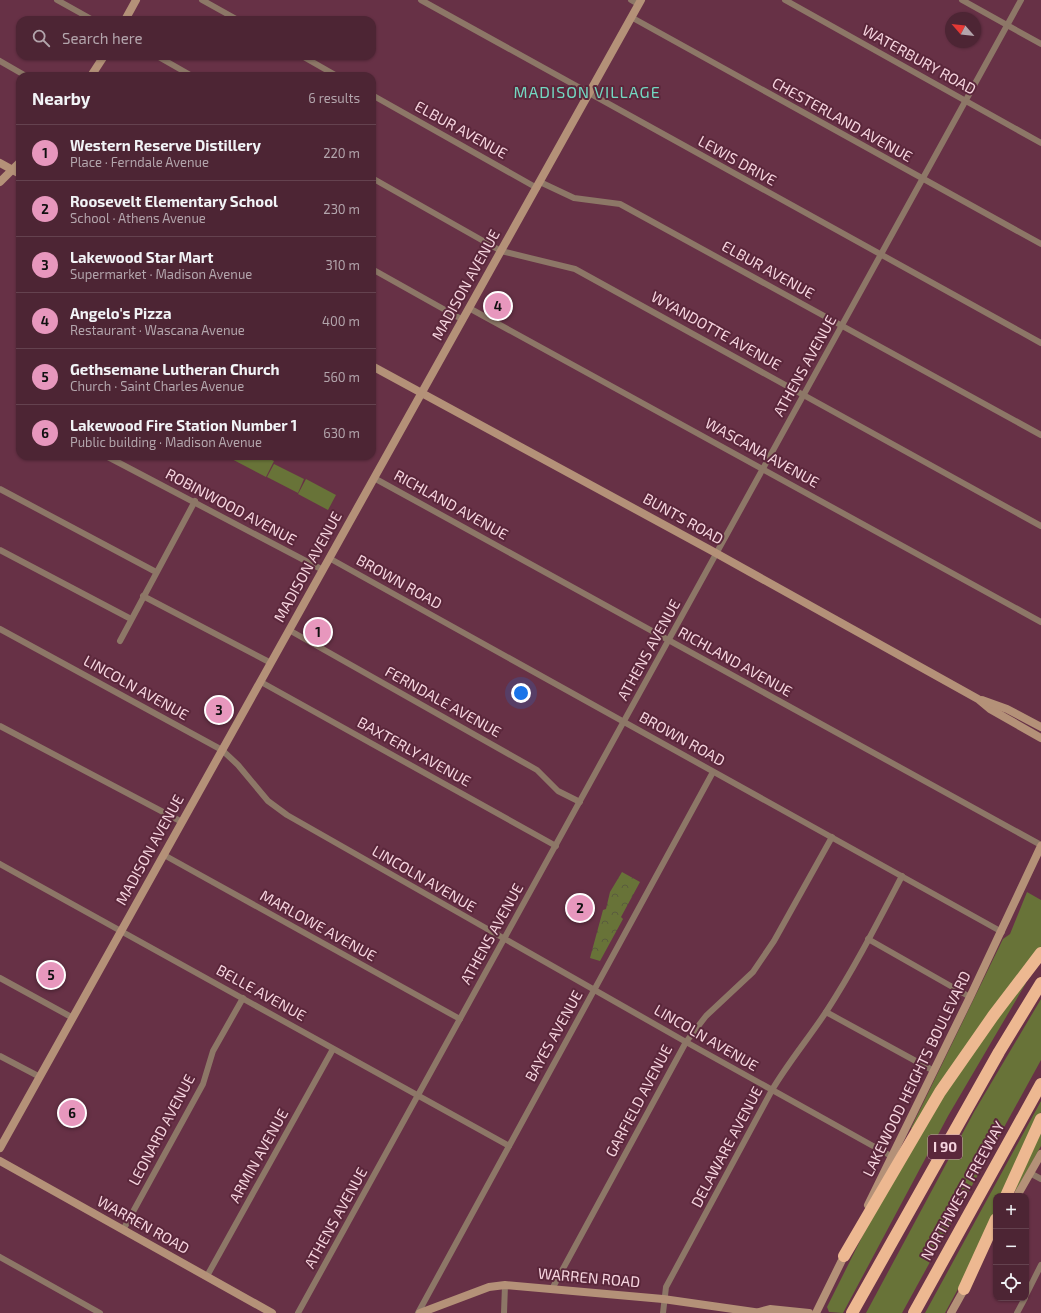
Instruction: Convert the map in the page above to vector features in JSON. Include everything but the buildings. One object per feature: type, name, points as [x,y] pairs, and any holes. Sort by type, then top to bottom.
[{"type":"highway","points":[[844,1256],[940,1092],[993,1016],[1041,953]]},
{"type":"highway","name":"I 90","points":[[852,1313],[999,1052],[1041,983]]},
{"type":"highway","name":"NORTHWEST FREEWAY","points":[[914,1313],[1041,1084]]},
{"type":"highway","points":[[1007,1193],[1041,1119]]},
{"type":"highway","points":[[964,1289],[993,1226]]},
{"type":"main road","points":[[127,16],[136,0]]},
{"type":"main road","name":"MADISON AVENUE","points":[[0,1148],[639,2]]},
{"type":"main road","points":[[93,72],[101,60]]},
{"type":"main road","points":[[0,163],[16,172]]},
{"type":"main road","points":[[0,182],[16,166]]},
{"type":"main road","name":"BUNTS ROAD","points":[[376,368],[717,553],[978,699],[990,709],[1041,738]]},
{"type":"main road","name":"BUNTS ROAD","points":[[978,699],[1000,706],[1041,726]]},
{"type":"main road","name":"LAKEWOOD HEIGHTS BOULEVARD","points":[[816,1313],[891,1156],[1002,932],[1041,846]]},
{"type":"main road","points":[[1019,1193],[1041,1154]]},
{"type":"main road","name":"WARREN ROAD","points":[[0,1161],[272,1313]]},
{"type":"main road","points":[[951,1313],[993,1238]]},
{"type":"main road","name":"WARREN ROAD","points":[[419,1313],[489,1287],[505,1285],[663,1299],[760,1312],[770,1309],[809,1313]]},
{"type":"street","points":[[57,0],[86,16]]},
{"type":"street","points":[[202,0],[231,16]]},
{"type":"street","name":"LEWIS DRIVE","points":[[421,0],[1041,343]]},
{"type":"street","points":[[631,0],[639,2]]},
{"type":"street","name":"WATERBURY ROAD","points":[[785,0],[1041,143]]},
{"type":"street","points":[[962,0],[1041,44]]},
{"type":"street","name":"ATHENS AVENUE","points":[[298,1313],[1021,0]]},
{"type":"street","name":"CHESTERLAND AVENUE","points":[[631,18],[1041,244]]},
{"type":"street","points":[[164,60],[185,72]]},
{"type":"street","points":[[309,60],[330,72]]},
{"type":"street","points":[[0,61],[19,72]]},
{"type":"street","name":"ELBUR AVENUE","points":[[376,97],[538,185],[574,198],[620,204],[1041,434]]},
{"type":"street","name":"WYANDOTTE AVENUE","points":[[376,180],[501,251],[576,269],[1041,526]]},
{"type":"street","points":[[376,271],[463,320]]},
{"type":"street","name":"WASCANA AVENUE","points":[[469,308],[764,468],[1041,622]]},
{"type":"street","name":"ROBINWOOD AVENUE","points":[[114,460],[195,501],[323,570]]},
{"type":"street","name":"RICHLAND AVENUE","points":[[374,478],[1041,846]]},
{"type":"street","points":[[0,489],[156,572]]},
{"type":"street","points":[[120,641],[195,501]]},
{"type":"street","points":[[0,550],[131,619]]},
{"type":"street","name":"BROWN ROAD","points":[[329,558],[1002,932]]},
{"type":"street","points":[[143,596],[271,663]]},
{"type":"street","name":"LINCOLN AVENUE","points":[[0,629],[222,750],[238,765],[268,801],[287,815],[686,1042],[891,1156]]},
{"type":"street","name":"FERNDALE AVENUE","points":[[289,630],[537,770],[558,792],[580,802]]},
{"type":"street","name":"BAXTERLY AVENUE","points":[[261,682],[556,846]]},
{"type":"street","points":[[0,726],[182,822]]},
{"type":"street","name":"BAYES AVENUE","points":[[419,1313],[713,772]]},
{"type":"street","name":"GARFIELD AVENUE","points":[[552,1289],[686,1042],[706,1016],[753,972],[774,942],[832,837]]},
{"type":"street","name":"MARLOWE AVENUE","points":[[164,854],[460,1019]]},
{"type":"street","name":"BELLE AVENUE","points":[[0,864],[509,1146]]},
{"type":"street","name":"DELAWARE AVENUE","points":[[663,1313],[663,1299],[666,1287],[772,1090],[826,1012],[902,876]]},
{"type":"street","points":[[868,939],[970,997]]},
{"type":"street","points":[[0,978],[73,1018]]},
{"type":"street","name":"LEONARD AVENUE","points":[[123,1230],[203,1084],[213,1051],[243,998]]},
{"type":"street","points":[[826,1012],[934,1071]]},
{"type":"street","name":"ARMIN AVENUE","points":[[207,1276],[334,1049]]},
{"type":"street","points":[[0,1056],[40,1077]]},
{"type":"street","points":[[1030,1173],[1041,1179]]},
{"type":"street","points":[[0,1257],[100,1313]]},
{"type":"street","points":[[1029,1289],[1041,1265]]},
{"type":"street","points":[[504,1313],[505,1285]]},
{"type":"street","points":[[1017,1313],[1023,1301]]},
{"type":"green space","points":[[234,460],[274,461],[266,477]]},
{"type":"green space","points":[[274,464],[304,479],[298,493],[267,477]]},
{"type":"green space","points":[[306,479],[336,495],[328,510],[298,494]]},
{"type":"green space","points":[[622,872],[640,882],[621,917],[623,919],[600,961],[590,958],[603,910],[606,909],[610,892]]},
{"type":"green space","points":[[1027,892],[1041,900],[1041,947],[913,1130],[911,1128],[1003,939],[1010,934]]},
{"type":"green space","points":[[1025,981],[1026,983],[948,1116],[843,1313],[829,1312],[827,1307],[867,1227],[962,1065]]},
{"type":"green space","points":[[1041,999],[1041,1060],[902,1313],[866,1313],[974,1112]]},
{"type":"green space","points":[[1041,1101],[1041,1112],[1003,1193],[993,1193],[993,1217],[972,1263],[945,1313],[925,1313]]},
{"type":"green space","points":[[1041,1131],[1041,1146],[1016,1191],[1013,1190]]},
{"type":"place","name":"Angelo's Pizza","points":[[498,306]]},
{"type":"place","name":"Western Reserve Distillery","points":[[318,632]]},
{"type":"place","name":"Lakewood Star Mart","points":[[219,710]]},
{"type":"place","name":"Roosevelt Elementary School","points":[[580,908]]},
{"type":"place","name":"Gethsemane Lutheran Church","points":[[51,975]]},
{"type":"place","name":"Lakewood Fire Station Number 1","points":[[72,1113]]},
{"type":"district","name":"MADISON VILLAGE","points":[[587,92]]}]
